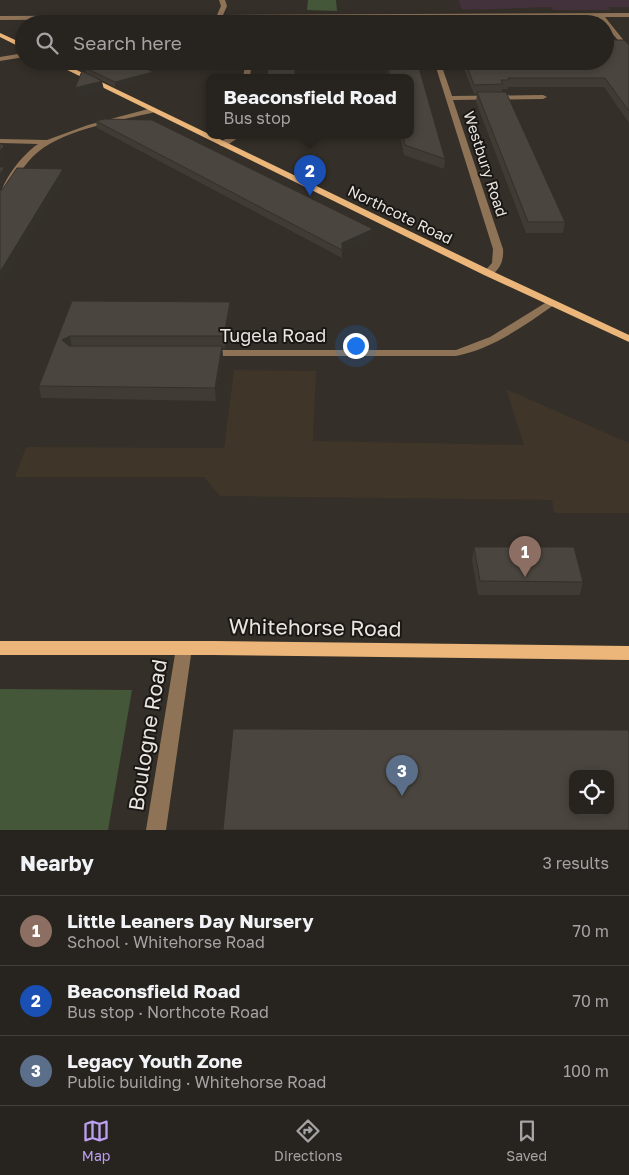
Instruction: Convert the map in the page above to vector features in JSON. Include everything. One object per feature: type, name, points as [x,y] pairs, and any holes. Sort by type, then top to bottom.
[{"type":"main road","points":[[0,35],[15,42]]},
{"type":"main road","name":"Northcote Road","points":[[70,70],[206,136]]},
{"type":"main road","name":"Northcote Road","points":[[213,139],[550,303],[629,339]]},
{"type":"main road","name":"Whitehorse Road","points":[[0,648],[184,648],[629,654]]},
{"type":"street","points":[[220,15],[224,6],[222,0]]},
{"type":"street","points":[[600,15],[629,15]]},
{"type":"street","points":[[0,18],[15,18]]},
{"type":"street","points":[[614,32],[629,51]]},
{"type":"street","points":[[0,59],[15,56]]},
{"type":"street","name":"Westbury Road","points":[[440,70],[498,249],[499,260],[495,268],[488,273]]},
{"type":"street","points":[[448,98],[543,97]]},
{"type":"street","points":[[0,197],[33,152],[48,142],[152,110]]},
{"type":"street","points":[[223,144],[231,139]]},
{"type":"street","points":[[0,141],[48,142]]},
{"type":"street","name":"Tugela Road","points":[[199,353],[456,353],[479,348],[492,342],[550,303]]},
{"type":"street","name":"Boulogne Road","points":[[156,830],[184,648]]},
{"type":"shaded area","points":[[458,0],[629,0],[629,7],[608,7],[610,10],[553,10],[551,7],[462,10]]},
{"type":"shaded area","points":[[234,370],[316,371],[313,441],[524,445],[506,389],[629,443],[629,513],[554,513],[552,500],[220,496],[204,477],[15,477],[26,447],[224,448]]},
{"type":"green space","points":[[308,0],[336,0],[337,11],[307,10]]},
{"type":"green space","points":[[0,689],[132,690],[108,830],[0,830]]},
{"type":"building","points":[[614,40],[624,40],[629,45],[629,111],[605,78],[508,78],[509,80],[501,80],[503,84],[474,85],[468,70],[614,70]]},
{"type":"building","points":[[89,70],[149,70],[153,72],[115,82]]},
{"type":"building","points":[[267,70],[295,70],[295,74],[267,74]]},
{"type":"building","points":[[389,70],[420,70],[445,159],[405,145],[404,139],[414,139],[414,74],[389,74]]},
{"type":"building","points":[[82,71],[102,81],[75,88]]},
{"type":"building","points":[[477,92],[506,92],[565,222],[528,222]]},
{"type":"building","points":[[104,119],[152,120],[373,229],[342,243],[342,250],[96,121]]},
{"type":"building","points":[[0,143],[4,146],[0,151]]},
{"type":"building","points":[[0,167],[4,167],[0,175]]},
{"type":"building","points":[[17,168],[63,169],[0,272],[0,190],[2,190]]},
{"type":"building","points":[[72,301],[230,302],[224,336],[70,336],[62,340],[69,346],[222,346],[215,388],[39,386]]},
{"type":"building","points":[[474,547],[574,547],[583,582],[480,581]]},
{"type":"building","points":[[233,729],[628,730],[629,830],[223,830]]},
{"type":"place","name":"Beaconsfield Road","points":[[310,196]]},
{"type":"place","name":"Little Leaners Day Nursery","points":[[525,577]]},
{"type":"place","name":"Legacy Youth Zone","points":[[402,796]]}]
